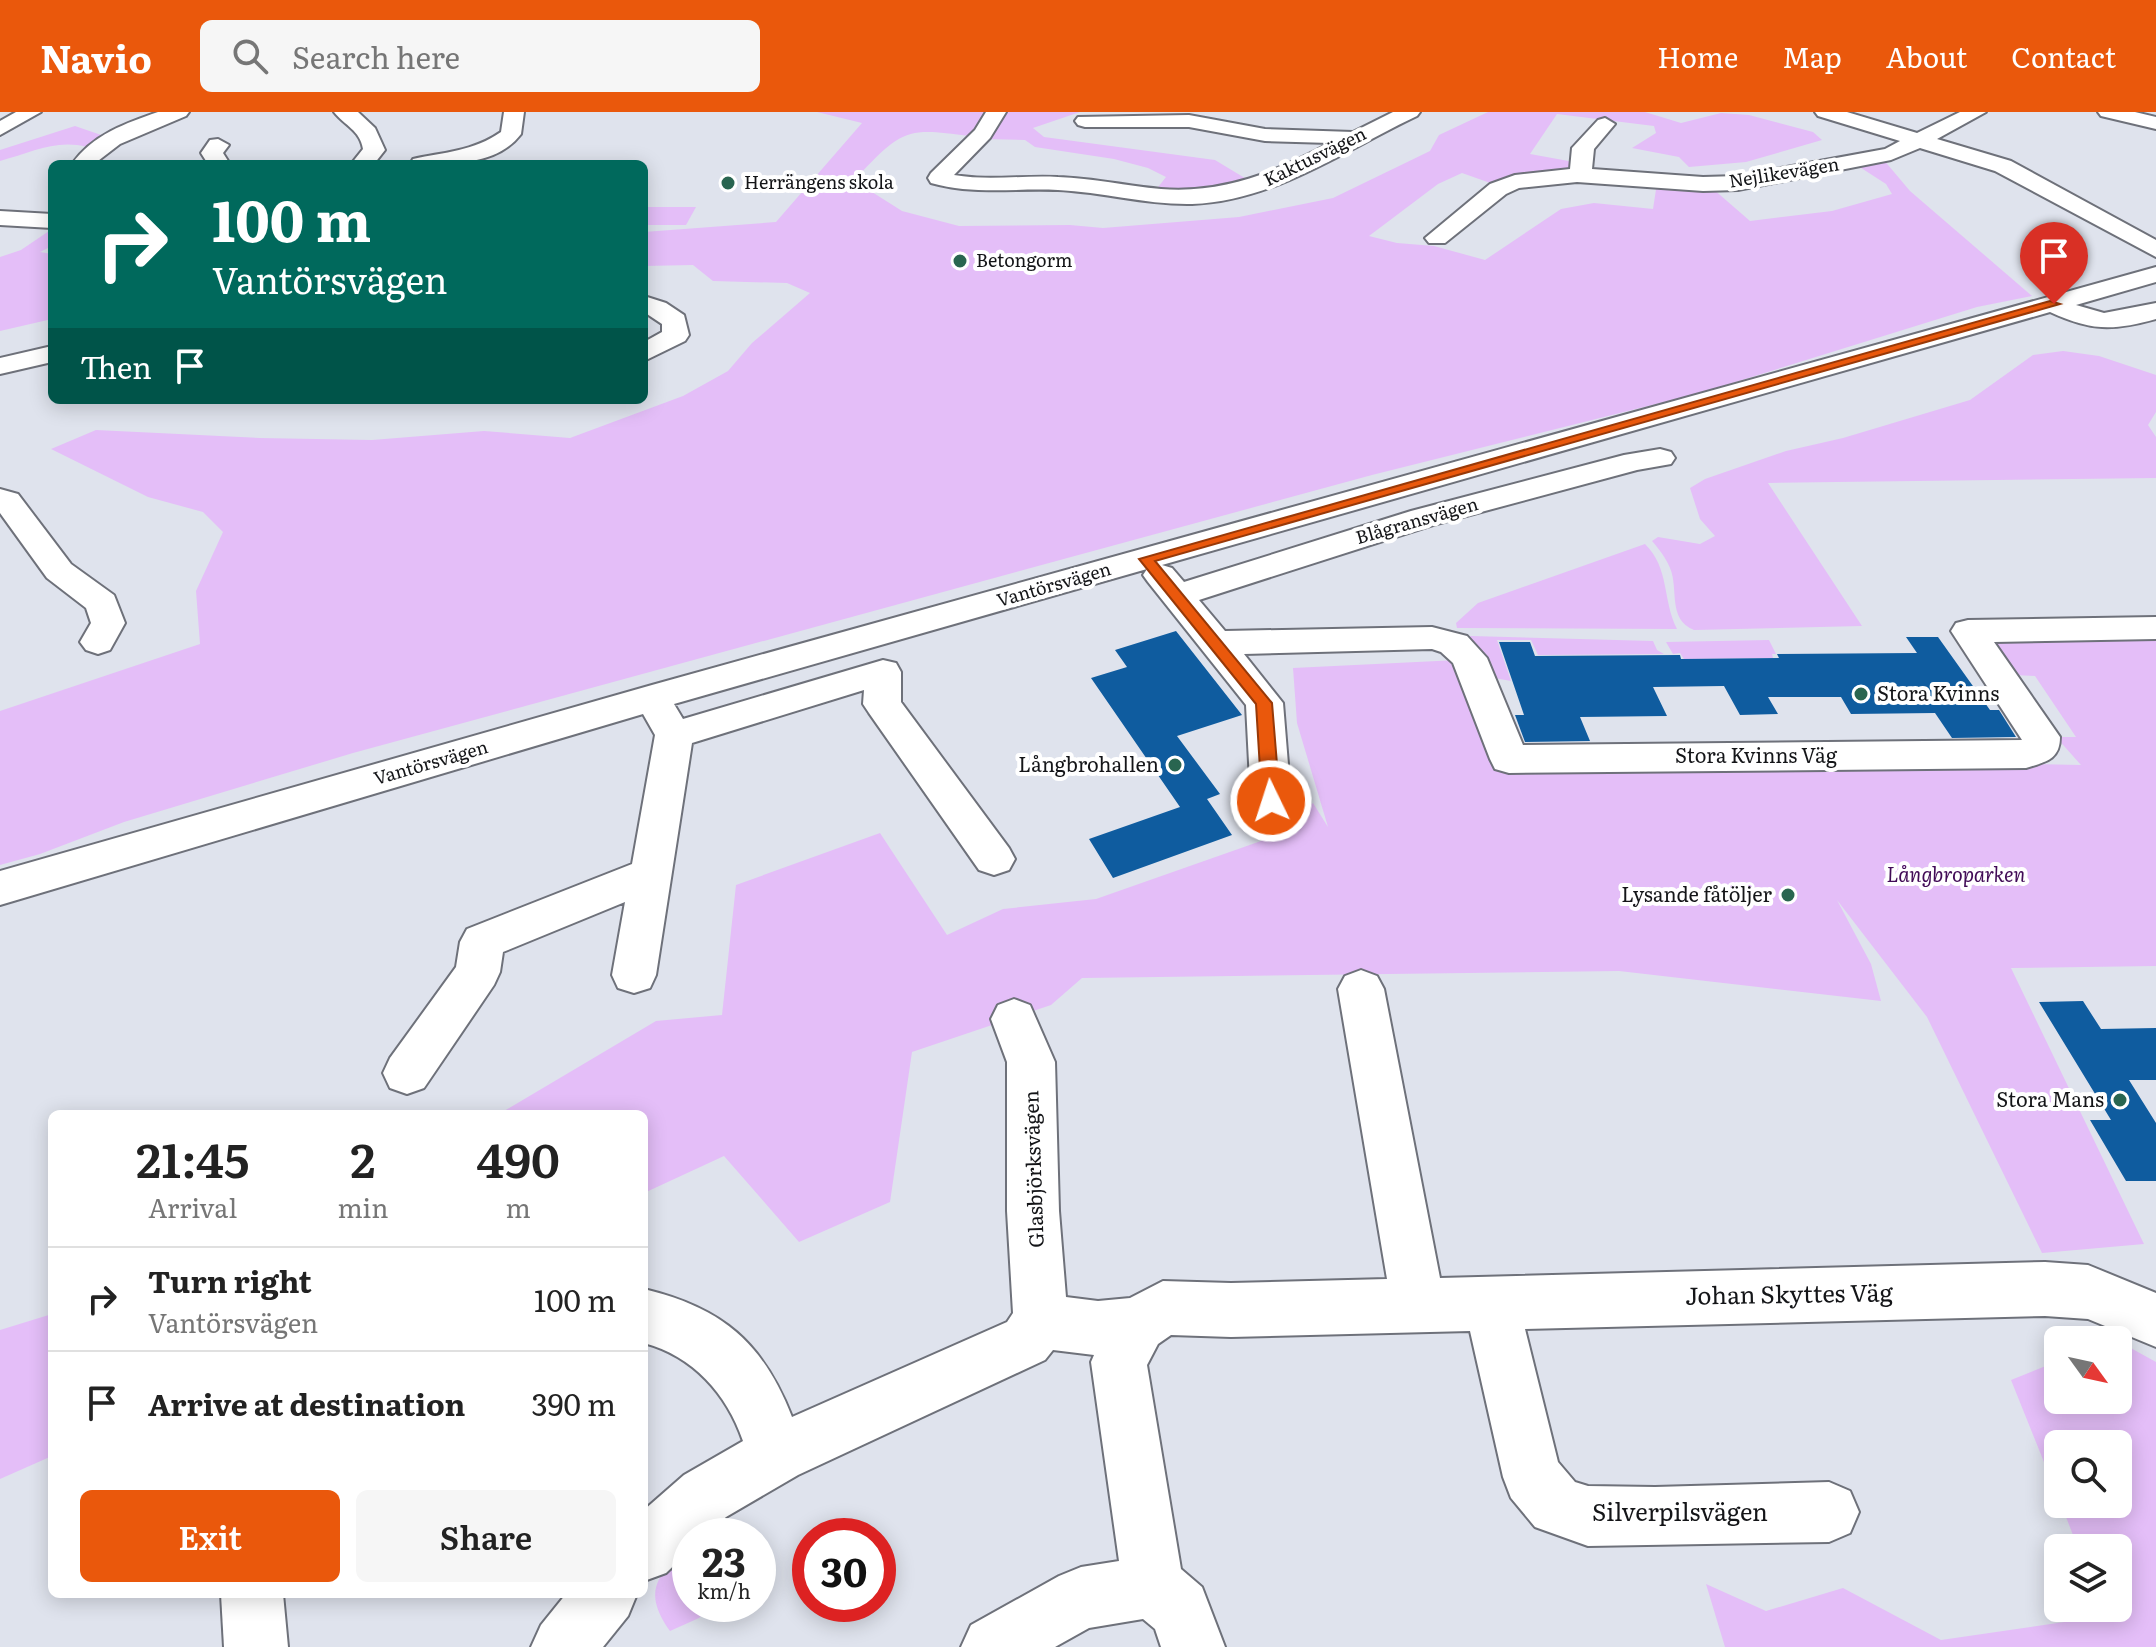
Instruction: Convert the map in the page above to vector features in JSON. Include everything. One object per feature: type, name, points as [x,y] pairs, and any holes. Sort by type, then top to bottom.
[{"type":"street","points":[[0,129],[31,112]]},
{"type":"street","points":[[86,160],[96,149],[111,141],[179,112]]},
{"type":"street","points":[[344,112],[364,127],[373,142],[374,150],[365,160]]},
{"type":"street","points":[[454,160],[500,143],[511,134],[514,112]]},
{"type":"street","points":[[965,151],[983,134],[996,112]]},
{"type":"street","name":"Kaktusvägen","points":[[1074,184],[965,151],[939,178],[947,181],[1074,184],[1156,196],[1215,195],[1240,191],[1291,173],[1410,112]]},
{"type":"street","points":[[1825,112],[2018,172],[2156,250]]},
{"type":"street","name":"Nejlikevägen","points":[[1437,238],[1498,189],[1515,182],[1581,175],[1703,184],[1738,183],[1891,154],[1976,112]]},
{"type":"street","points":[[2108,112],[2156,123]]},
{"type":"street","points":[[1085,121],[1189,121],[1265,135],[1356,138]]},
{"type":"street","points":[[1581,175],[1583,148],[1605,124]]},
{"type":"street","points":[[0,218],[48,220]]},
{"type":"street","name":"Vantörsvägen","points":[[0,888],[652,698],[2156,274]]},
{"type":"street","points":[[2054,304],[2091,321],[2120,321],[2156,311]]},
{"type":"street","points":[[648,305],[675,321],[676,335],[648,351]]},
{"type":"street","points":[[0,366],[46,360]]},
{"type":"street","name":"Blågransvägen","points":[[1178,595],[1422,518],[1635,461],[1660,458]]},
{"type":"street","points":[[0,498],[7,501],[59,571],[102,603],[108,623],[98,642]]},
{"type":"street","points":[[1146,559],[1218,643],[1264,703],[1271,801]]},
{"type":"street","name":"Stora Kvinns Väg","points":[[1218,643],[1432,638],[1454,644],[1469,658],[1509,759],[2026,754],[2041,748],[2041,737],[1968,631],[2156,628]]},
{"type":"street","points":[[674,735],[883,672],[882,704],[994,859]]},
{"type":"street","points":[[634,975],[674,735],[652,698]]},
{"type":"street","points":[[407,1073],[478,972],[482,942],[650,874]]},
{"type":"street","points":[[1361,989],[1418,1306]]},
{"type":"street","name":"Glasbjörksvägen","points":[[1014,1019],[1031,1062],[1033,1211],[1041,1321]]},
{"type":"street","name":"Johan Skyttes Väg","points":[[1139,1325],[1163,1308],[1231,1310],[1418,1306],[2045,1289],[2088,1292],[2156,1320]]},
{"type":"street","name":"Silverpilsvägen","points":[[1491,1302],[1532,1477],[1556,1506],[1588,1516],[1829,1512]]},
{"type":"street","points":[[648,1317],[660,1319],[726,1357],[752,1391],[777,1454]]},
{"type":"street","points":[[648,1547],[705,1496],[777,1454],[1026,1341],[1041,1321],[1098,1328],[1139,1325]]},
{"type":"street","points":[[1139,1325],[1119,1362],[1153,1586],[1180,1609],[1193,1647]]},
{"type":"street","points":[[993,1647],[1081,1598],[1153,1586]]},
{"type":"street","points":[[252,1598],[256,1647]]},
{"type":"street","points":[[563,1647],[603,1598]]},
{"type":"green space","points":[[817,112],[987,112],[970,136],[920,132],[898,139],[861,173],[872,192],[902,211],[959,226],[1070,225],[1103,228],[1239,217],[1333,198],[1430,151],[1439,135],[1488,112],[1645,112],[1681,123],[1721,113],[1749,115],[1813,132],[1822,140],[1746,162],[1689,167],[1679,157],[1632,148],[1656,133],[1654,126],[1557,114],[1530,154],[1574,162],[1575,169],[1496,185],[1462,173],[1438,184],[1369,236],[1397,243],[1434,246],[1485,260],[1561,209],[1594,203],[1653,209],[1657,183],[1712,188],[1750,221],[1832,211],[1892,194],[1886,184],[1855,164],[1883,159],[1910,191],[2032,296],[1977,307],[1700,393],[1372,475],[353,753],[124,822],[40,854],[0,865],[0,711],[200,644],[196,591],[223,532],[203,512],[148,497],[51,449],[96,430],[372,440],[484,431],[570,438],[683,396],[728,371],[752,343],[810,293],[787,283],[713,281],[693,265],[648,266],[648,232],[776,222],[862,123]]},
{"type":"green space","points":[[1005,112],[1080,112],[1033,128],[1044,137],[1215,160],[1253,183],[1205,193],[1155,191],[1166,177],[1148,168],[1114,159],[1035,147],[1025,140],[984,139]]},
{"type":"green space","points":[[75,126],[107,137],[87,147],[54,146],[0,161],[0,150]]},
{"type":"green space","points":[[648,207],[696,207],[686,225],[648,225]]},
{"type":"green space","points":[[48,232],[48,248],[40,252],[48,253],[48,320],[0,331],[0,257],[21,250]]},
{"type":"green space","points":[[2063,351],[2099,356],[2156,375],[2156,412],[2148,425],[2156,437],[2156,478],[1768,483],[1862,626],[1694,630],[1680,619],[1673,576],[1652,541],[1658,537],[1700,544],[1715,536],[1700,519],[1690,488],[1705,479],[1786,451],[1843,438],[1970,400],[2033,355]]},
{"type":"green space","points":[[1645,544],[1662,574],[1677,629],[1457,628],[1456,623],[1478,603]]},
{"type":"green space","points":[[1471,636],[1653,641],[1657,650],[1664,654],[1538,655],[1531,640],[1497,640],[1511,681],[1489,677],[1466,639]]},
{"type":"green space","name":"Långbroparken","points":[[2156,639],[2156,966],[2011,968],[2144,1244],[2042,1253],[1927,1017],[1837,900],[1871,964],[1881,1001],[1619,971],[1082,978],[1051,1005],[912,1052],[890,1202],[799,1242],[724,1156],[648,1191],[648,1110],[506,1110],[656,1021],[722,1015],[736,885],[880,833],[947,935],[1003,909],[1096,899],[1261,841],[1313,803],[1328,827],[1297,723],[1293,668],[1458,660],[1489,754],[2081,765],[2056,737],[2076,737],[2035,676],[2015,675],[1990,641]]},
{"type":"green space","points":[[1769,640],[1776,654],[1772,654],[1773,658],[1684,659],[1680,653],[1673,654],[1666,642]]},
{"type":"green space","points":[[48,1315],[48,1458],[0,1479],[0,1330]]},
{"type":"green space","points":[[2132,1349],[2156,1362],[2156,1647],[1725,1647],[1706,1584],[1766,1611],[1843,1588],[1941,1640],[2064,1622],[2132,1622],[2132,1534],[2073,1534],[2066,1518],[2132,1518],[2132,1430],[2044,1430],[2044,1462],[2011,1380],[2044,1367],[2044,1414],[2132,1414]]},
{"type":"green space","points":[[672,1563],[672,1622],[690,1622],[670,1631],[661,1617],[655,1594],[657,1584]]},
{"type":"building","name":"Långbrohallen","points":[[1176,631],[1242,715],[1177,736],[1220,794],[1207,799],[1232,835],[1113,878],[1089,839],[1180,807],[1091,678],[1127,667],[1115,650]]},
{"type":"building","name":"Stora Kvinns","points":[[1906,637],[1938,637],[1990,710],[1999,710],[2016,737],[1952,738],[1935,713],[1851,714],[1841,697],[1768,697],[1778,714],[1740,715],[1724,686],[1653,687],[1667,716],[1580,717],[1590,741],[1525,742],[1515,715],[1524,715],[1499,642],[1530,642],[1535,656],[1779,658],[1777,654],[1917,653]]},
{"type":"building","name":"Stora Mans","points":[[2083,1001],[2101,1029],[2156,1028],[2156,1080],[2129,1080],[2156,1123],[2156,1181],[2126,1181],[2090,1120],[2111,1120],[2039,1002]]},
{"type":"place","name":"Herrängens skola","points":[[728,183]]},
{"type":"place","name":"Betongorm","points":[[960,261]]},
{"type":"place","name":"Stora Kvinns","points":[[1861,694]]},
{"type":"place","name":"Långbrohallen","points":[[1175,765]]},
{"type":"place","name":"Lysande fåtöljer","points":[[1788,895]]},
{"type":"place","name":"Stora Mans","points":[[2120,1100]]},
{"type":"route","points":[[1271,801],[1264,703],[1218,643],[1146,559],[2054,304]]}]
